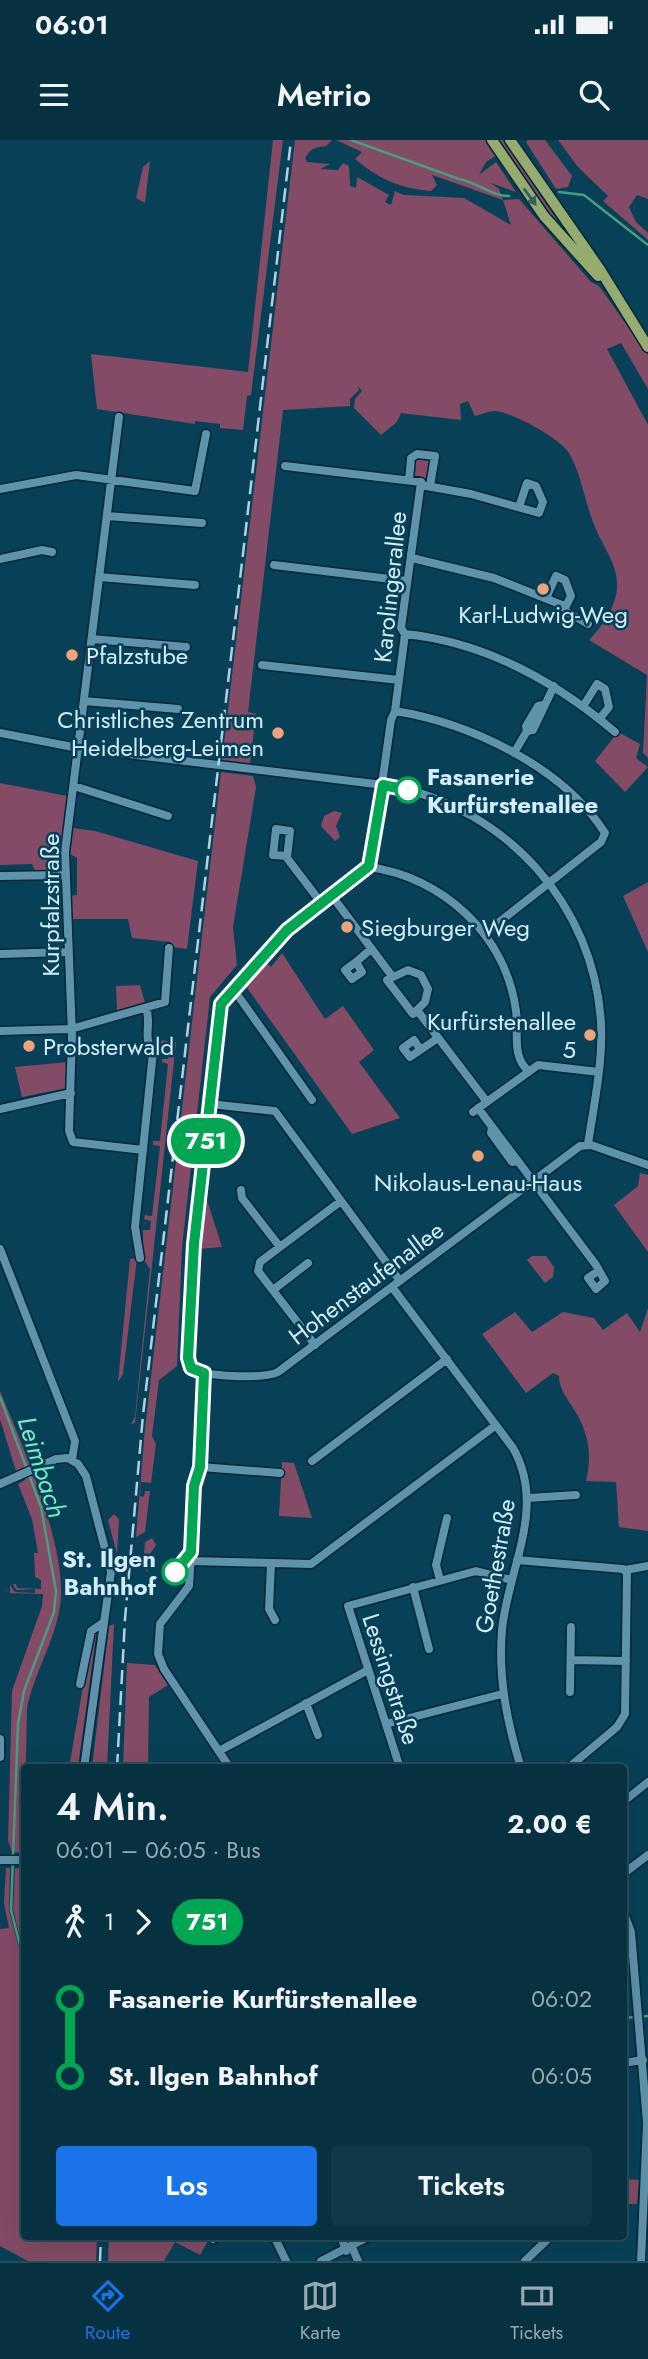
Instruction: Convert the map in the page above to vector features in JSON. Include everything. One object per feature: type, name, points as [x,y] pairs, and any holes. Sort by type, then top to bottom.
[{"type":"main road","points":[[492,140],[544,216],[614,295]]},
{"type":"main road","points":[[510,140],[648,347]]},
{"type":"main road","points":[[517,140],[525,162]]},
{"type":"street","name":"Kurpfalzstraße","points":[[120,417],[78,748],[65,874],[71,1029],[69,1131],[74,1142],[143,1150]]},
{"type":"street","points":[[0,489],[74,475],[195,491],[206,434]]},
{"type":"street","name":"Karolingerallee","points":[[369,867],[405,634],[401,628],[421,485],[421,482],[409,480],[411,458],[416,454],[435,456],[430,486]]},
{"type":"street","points":[[285,466],[409,480]]},
{"type":"street","points":[[421,485],[519,507]]},
{"type":"street","points":[[107,516],[202,523]]},
{"type":"street","points":[[0,559],[42,550],[52,551]]},
{"type":"street","points":[[412,558],[475,572],[566,606],[571,596],[565,580],[556,576],[546,598]]},
{"type":"street","points":[[274,565],[407,581]]},
{"type":"street","points":[[99,578],[195,586]]},
{"type":"street","points":[[562,605],[564,610],[589,624]]},
{"type":"street","points":[[405,634],[484,653],[554,686],[601,717],[615,732]]},
{"type":"street","points":[[92,639],[186,647]]},
{"type":"street","points":[[262,665],[399,681]]},
{"type":"street","points":[[584,705],[597,684],[605,689],[609,707],[601,717]]},
{"type":"street","points":[[514,753],[527,731],[533,730],[554,686]]},
{"type":"street","points":[[84,701],[178,709]]},
{"type":"street","points":[[395,711],[467,730],[514,753],[569,793],[605,833],[603,841],[484,934]]},
{"type":"street","points":[[0,733],[78,748],[383,785],[426,795],[479,820],[521,851],[550,883],[575,924],[593,973],[601,1021],[599,1072],[589,1144],[648,1165]]},
{"type":"street","points":[[74,786],[168,816]]},
{"type":"street","points":[[287,856],[322,904]]},
{"type":"street","points":[[227,1764],[159,1656],[160,1624],[189,1586],[194,1486],[200,1467],[204,1373],[191,1368],[188,1358],[194,1250],[221,1004],[287,930],[369,867],[396,872],[436,890],[460,908],[484,934],[510,984],[517,1012],[518,1059],[529,1071]]},
{"type":"street","points":[[0,876],[65,874]]},
{"type":"street","points":[[332,896],[392,976]]},
{"type":"street","points":[[0,1031],[71,1029],[165,1002],[169,948]]},
{"type":"street","points":[[355,962],[371,949]]},
{"type":"street","points":[[0,954],[68,952]]},
{"type":"street","points":[[409,970],[424,979],[427,997],[413,1014],[387,980],[392,976],[409,970]]},
{"type":"street","points":[[234,990],[312,1100]]},
{"type":"street","points":[[140,1258],[135,1227],[153,1052],[147,1042],[149,1018],[146,1007]]},
{"type":"street","points":[[417,1010],[487,1102]]},
{"type":"street","points":[[420,1049],[438,1038]]},
{"type":"street","points":[[598,1271],[518,1161],[512,1162],[491,1133],[492,1127],[476,1110],[529,1071],[544,1064],[599,1072]]},
{"type":"street","points":[[0,1109],[71,1093]]},
{"type":"street","points":[[209,1104],[275,1111],[400,1281]]},
{"type":"street","name":"Hohenstaufenallee","points":[[204,1373],[270,1375],[315,1345],[575,1149],[589,1144]]},
{"type":"street","points":[[242,1190],[242,1198],[279,1247]]},
{"type":"street","points":[[315,1345],[258,1271],[260,1262],[341,1201]]},
{"type":"street","points":[[0,1249],[75,1441],[72,1460]]},
{"type":"street","points":[[273,1290],[309,1263]]},
{"type":"street","name":"Goethestraße","points":[[392,1287],[520,1461],[528,1498],[526,1525],[502,1632],[502,1694],[520,1764]]},
{"type":"street","points":[[312,1461],[447,1359]]},
{"type":"street","points":[[191,1561],[303,1565],[316,1561],[496,1426]]},
{"type":"street","points":[[0,1484],[58,1458],[72,1460],[81,1467],[87,1479],[110,1564],[111,1581],[85,1764]]},
{"type":"street","points":[[200,1467],[280,1473]]},
{"type":"street","points":[[528,1498],[576,1495]]},
{"type":"street","points":[[440,1580],[436,1565],[447,1518]]},
{"type":"street","points":[[517,1560],[625,1570],[648,1566]]},
{"type":"street","points":[[271,1564],[270,1609],[275,1620]]},
{"type":"street","points":[[573,1764],[621,1723],[625,1709],[625,1570]]},
{"type":"street","points":[[429,1650],[413,1587],[476,1571],[512,1580]]},
{"type":"street","name":"Lessingstraße","points":[[399,1764],[348,1609],[351,1604],[413,1587]]},
{"type":"street","points":[[80,1684],[91,1631],[104,1622]]},
{"type":"street","points":[[570,1692],[571,1627]]},
{"type":"street","points":[[571,1660],[626,1661]]},
{"type":"street","points":[[219,1751],[368,1670]]},
{"type":"street","points":[[386,1724],[502,1694]]},
{"type":"street","points":[[306,1703],[318,1735]]},
{"type":"street","points":[[0,1739],[0,1757]]},
{"type":"street","points":[[627,1799],[648,1782]]},
{"type":"street","points":[[627,1871],[648,1855]]},
{"type":"street","points":[[0,1860],[21,1860]]},
{"type":"street","points":[[627,1922],[631,1932],[640,2011],[647,2123],[641,2261]]},
{"type":"street","points":[[627,2062],[643,2060]]},
{"type":"street","points":[[276,2240],[286,2261]]},
{"type":"street","points":[[343,2240],[358,2261]]},
{"type":"street","points":[[321,2261],[364,2240]]},
{"type":"street","points":[[526,2261],[547,2240]]},
{"type":"shaded area","points":[[273,140],[283,140],[251,395],[247,396],[243,430],[220,428],[220,424],[195,421],[195,424],[97,409],[91,354],[248,372]]},
{"type":"shaded area","points":[[295,140],[332,140],[326,146],[311,150],[305,158],[307,162],[330,164],[320,169],[338,170],[343,163],[349,166],[350,186],[356,188],[357,177],[389,195],[385,202],[391,205],[395,191],[404,195],[464,198],[511,225],[503,200],[519,199],[591,282],[599,286],[648,355],[648,389],[621,343],[607,349],[648,425],[648,758],[643,753],[647,675],[589,640],[611,610],[617,581],[569,453],[547,434],[514,416],[496,411],[475,416],[468,401],[460,404],[461,420],[401,413],[397,422],[381,435],[354,408],[355,399],[362,391],[358,386],[359,390],[350,399],[350,406],[283,410],[248,712],[256,714],[250,764],[222,761]]},
{"type":"shaded area","points":[[336,140],[487,140],[497,155],[486,162],[479,175],[496,162],[516,192],[491,183],[499,189],[503,200],[432,175],[437,185],[431,191],[400,185],[372,172],[355,159],[362,152]]},
{"type":"shaded area","points":[[495,140],[503,140],[557,220],[554,222]]},
{"type":"shaded area","points":[[545,140],[572,176],[568,187],[556,189],[526,142]]},
{"type":"shaded area","points":[[558,140],[648,140],[648,199],[637,195],[629,207],[636,222],[648,233],[648,240],[603,201],[608,196],[578,167]]},
{"type":"shaded area","points":[[150,161],[145,203],[136,198],[143,167]]},
{"type":"shaded area","points":[[415,459],[430,461],[427,479],[412,478]]},
{"type":"shaded area","points":[[618,732],[640,744],[636,758],[648,767],[625,792],[595,761]]},
{"type":"shaded area","points":[[221,772],[253,776],[256,787],[233,927],[237,965],[210,997],[182,1247],[177,1366],[159,1380],[152,1436],[156,1444],[151,1483],[141,1482],[140,1496],[144,1497],[145,1491],[150,1491],[145,1532],[136,1537],[145,1429]]},
{"type":"shaded area","points":[[0,783],[67,796],[60,866],[57,870],[35,871],[32,864],[0,865]]},
{"type":"shaded area","points":[[334,811],[342,813],[336,826],[340,837],[335,841],[321,826],[324,816]]},
{"type":"shaded area","points":[[73,828],[95,831],[198,861],[187,949],[171,947],[171,942],[132,938],[128,919],[72,919],[70,896],[77,895],[77,858],[70,854]]},
{"type":"shaded area","points":[[648,882],[648,952],[623,896]]},
{"type":"shaded area","points":[[282,953],[325,1019],[343,1006],[374,1050],[359,1062],[400,1118],[352,1134],[245,985],[266,963],[271,967]]},
{"type":"shaded area","points":[[140,985],[145,1003],[117,1011],[116,986]]},
{"type":"shaded area","points":[[150,1039],[176,1042],[135,1423],[131,1424],[135,1417],[150,1269],[143,1259],[143,1230],[150,1230],[151,1221],[144,1219],[145,1215],[152,1216],[160,1146],[153,1145],[153,1141],[160,1141],[168,1064],[162,1062],[162,1059],[168,1059],[169,1049],[157,1048]]},
{"type":"shaded area","points":[[68,1062],[67,1088],[22,1097],[15,1067]]},
{"type":"shaded area","points":[[640,1173],[648,1175],[648,1252],[614,1205],[638,1186]]},
{"type":"shaded area","points":[[205,1198],[208,1203],[222,1247],[199,1249]]},
{"type":"shaded area","points":[[532,1256],[546,1256],[554,1267],[553,1277],[545,1283],[527,1260]]},
{"type":"shaded area","points":[[137,1258],[123,1374],[118,1382],[130,1259]]},
{"type":"shaded area","points":[[648,1308],[648,1531],[619,1527],[616,1482],[586,1481],[589,1453],[586,1436],[562,1390],[559,1376],[553,1373],[526,1393],[482,1334],[515,1312],[532,1332],[563,1312],[594,1318],[603,1330],[627,1313],[640,1332]]},
{"type":"shaded area","points":[[0,1391],[42,1498],[58,1557],[61,1583],[57,1619],[27,1708],[26,1764],[21,1764],[21,1853],[12,1852],[8,1841],[12,1691],[42,1606],[43,1594],[10,1593],[10,1585],[15,1592],[35,1593],[35,1589],[16,1590],[13,1584],[16,1584],[17,1588],[41,1589],[41,1580],[35,1577],[34,1553],[38,1553],[32,1519],[18,1484],[25,1480],[22,1468],[16,1471],[0,1419]]},
{"type":"shaded area","points":[[282,1462],[294,1463],[312,1518],[279,1516]]},
{"type":"shaded area","points":[[114,1514],[119,1519],[117,1554],[108,1520]]},
{"type":"shaded area","points":[[152,1538],[156,1545],[147,1558],[148,1572],[143,1566],[145,1542]]},
{"type":"shaded area","points":[[114,1624],[107,1764],[92,1764],[109,1626]]},
{"type":"shaded area","points":[[97,1629],[78,1764],[70,1764],[91,1640]]},
{"type":"shaded area","points":[[127,1663],[155,1665],[168,1685],[149,1697],[148,1764],[123,1764]]},
{"type":"shaded area","points":[[6,1868],[10,1868],[9,1910],[21,1956],[21,2240],[97,2240],[96,2261],[28,2261],[0,2246],[0,1929],[9,1928],[4,1903]]},
{"type":"shaded area","points":[[15,1868],[21,1869],[21,1943],[13,1909]]},
{"type":"shaded area","points":[[627,2179],[639,2180],[637,2204],[627,2204]]},
{"type":"shaded area","points":[[109,2240],[208,2240],[200,2255],[175,2242],[164,2261],[108,2261]]},
{"type":"waterway","points":[[351,140],[496,194],[509,196]]},
{"type":"waterway","points":[[559,192],[584,195],[648,245]]},
{"type":"waterway","name":"Leimbach","points":[[0,1397],[41,1507],[56,1591],[54,1612],[24,1691],[18,1724],[11,1910],[21,1949]]},
{"type":"waterway","name":"Leimbach","points":[[627,2018],[648,2016]]},
{"type":"railway","points":[[117,1764],[125,1619],[143,1415],[291,140]]},
{"type":"railway","points":[[100,2261],[101,2240]]},
{"type":"bus line","name":"751","points":[[175,1572],[191,1552],[194,1486],[200,1467],[204,1373],[194,1371],[188,1358],[194,1244],[221,1004],[287,930],[369,866],[383,785],[408,790]]},
{"type":"place","name":"Karl-Ludwig-Weg","points":[[543,589]]},
{"type":"place","name":"Pfalzstube","points":[[72,655]]},
{"type":"place","name":"Christliches Zentrum Heidelberg-Leimen","points":[[278,733]]},
{"type":"place","name":"Fasanerie Kurfürstenallee","points":[[408,790]]},
{"type":"place","name":"Siegburger Weg","points":[[347,927]]},
{"type":"place","name":"Kurfürstenallee 5","points":[[590,1035]]},
{"type":"place","name":"Probsterwald","points":[[29,1046]]},
{"type":"place","name":"Nikolaus-Lenau-Haus","points":[[478,1156]]},
{"type":"place","name":"St. Ilgen Bahnhof","points":[[175,1572]]}]
